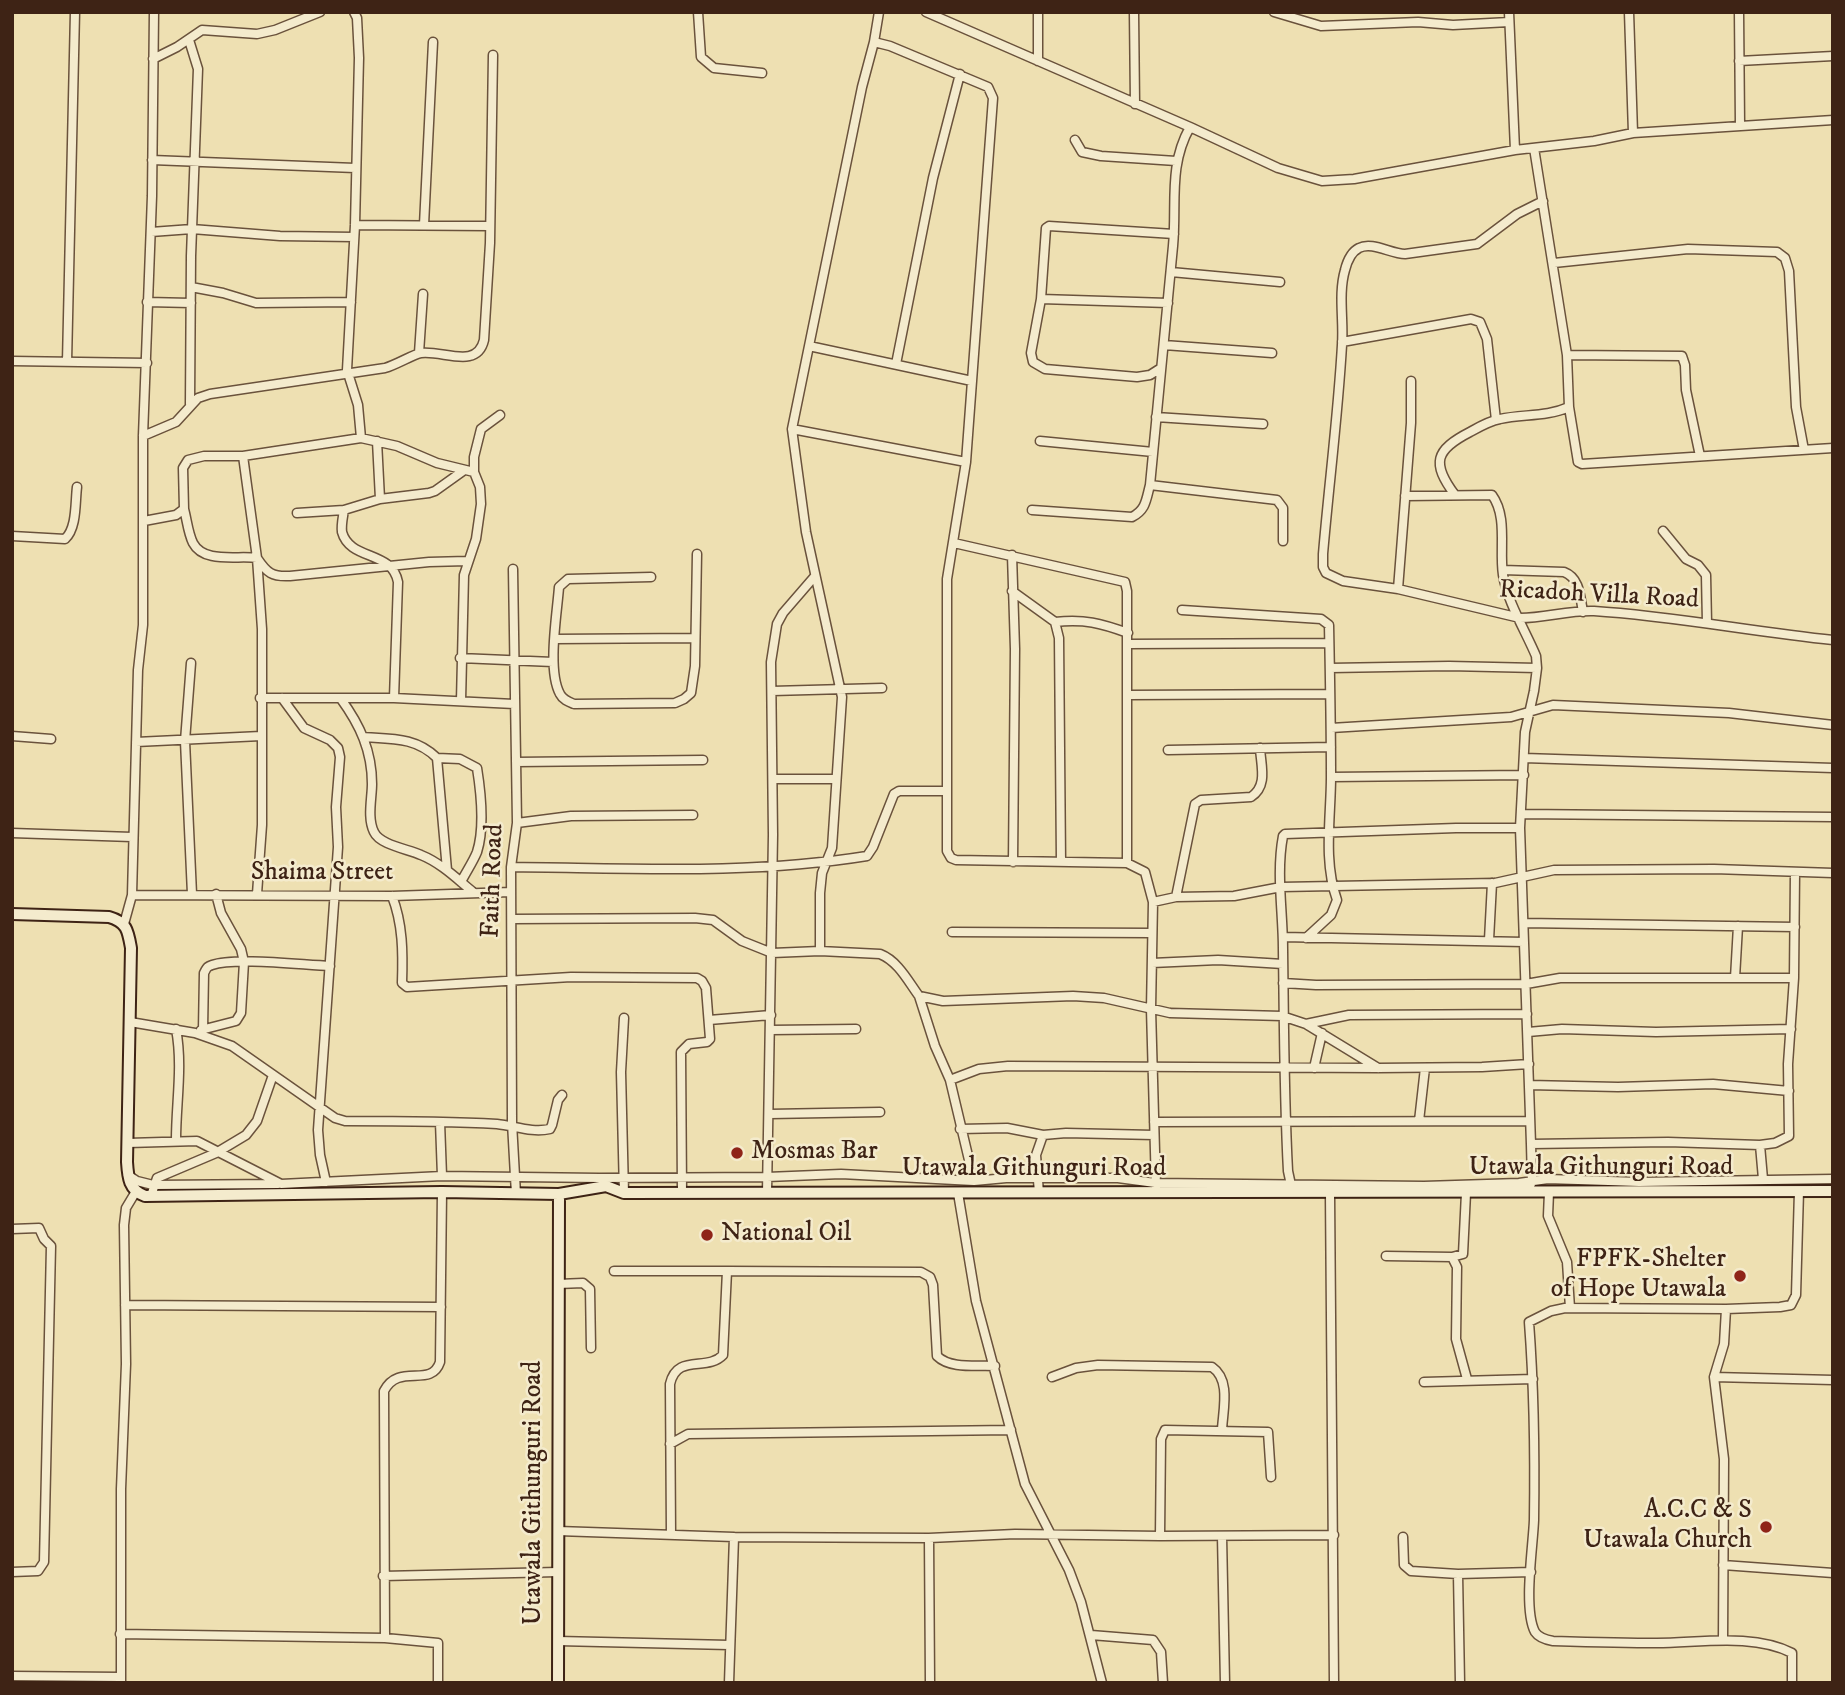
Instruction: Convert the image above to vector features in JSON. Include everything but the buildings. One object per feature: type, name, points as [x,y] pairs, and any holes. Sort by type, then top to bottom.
[{"type":"street","points":[[67,362],[75,12]]},
{"type":"street","points":[[124,924],[132,895],[138,670],[143,625],[144,436],[151,232],[154,12]]},
{"type":"street","points":[[153,59],[202,30],[257,34],[275,30],[320,12]]},
{"type":"street","points":[[354,12],[357,18],[359,58],[348,374],[358,405],[362,438]]},
{"type":"street","points":[[698,12],[701,57],[714,68],[762,73]]},
{"type":"street","points":[[820,951],[820,893],[832,848],[842,718],[841,690],[806,532],[792,429],[879,12]]},
{"type":"street","points":[[926,12],[1278,168],[1322,181],[1354,179],[1515,150],[1594,141],[1633,132],[1833,120]]},
{"type":"street","points":[[1038,12],[1038,61]]},
{"type":"street","points":[[1134,12],[1135,104]]},
{"type":"street","points":[[1274,12],[1321,26],[1418,22],[1453,25],[1509,17],[1515,150]]},
{"type":"street","points":[[1418,12],[1418,22]]},
{"type":"street","points":[[1629,12],[1633,132]]},
{"type":"street","points":[[1739,12],[1740,125]]},
{"type":"street","points":[[188,40],[198,69],[192,229],[190,404]]},
{"type":"street","points":[[424,225],[433,42]]},
{"type":"street","points":[[135,1193],[442,1176],[515,1175],[540,1178],[625,1178],[841,1174],[974,1181],[1118,1178],[1156,1188],[1151,1009],[1153,902],[1145,872],[1127,863],[956,860],[951,858],[947,850],[948,569],[966,462],[993,98],[988,86],[890,46],[873,42]]},
{"type":"street","points":[[144,436],[177,422],[190,404],[209,394],[393,366],[419,353],[459,356],[476,355],[480,352],[484,340],[490,226],[493,55]]},
{"type":"street","points":[[1739,61],[1833,56]]},
{"type":"street","points":[[896,364],[920,239],[960,74]]},
{"type":"street","points":[[1032,510],[1132,517],[1140,513],[1145,506],[1150,485],[1171,272],[1176,161],[1180,144],[1190,127]]},
{"type":"street","points":[[1075,140],[1082,152],[1101,156],[1176,161]]},
{"type":"street","points":[[1534,148],[1567,355],[1569,407],[1576,457],[1582,464],[1833,448]]},
{"type":"street","points":[[152,160],[355,168]]},
{"type":"street","points":[[1496,420],[1487,339],[1480,322],[1471,319],[1342,342],[1344,271],[1351,255],[1359,247],[1372,246],[1395,254],[1405,254],[1477,244],[1517,214],[1543,201]]},
{"type":"street","points":[[355,225],[490,226]]},
{"type":"street","points":[[1161,368],[1150,375],[1137,377],[1045,369],[1036,365],[1031,353],[1041,299],[1044,232],[1049,226],[1174,234]]},
{"type":"street","points":[[151,232],[192,229],[280,236],[354,237]]},
{"type":"street","points":[[1554,263],[1688,249],[1777,252],[1785,258],[1789,271],[1796,407],[1804,450]]},
{"type":"street","points":[[1171,272],[1280,282]]},
{"type":"street","points":[[191,287],[257,303],[351,302]]},
{"type":"street","points":[[419,353],[423,294]]},
{"type":"street","points":[[1041,299],[1168,303]]},
{"type":"street","points":[[148,302],[191,303]]},
{"type":"street","name":"Ricadoh Villa Road","points":[[1342,342],[1323,554],[1326,573],[1343,581],[1398,589],[1520,618],[1541,618],[1583,611],[1644,615],[1833,640]]},
{"type":"street","points":[[1164,345],[1272,353]]},
{"type":"street","points":[[809,346],[972,381]]},
{"type":"street","points":[[1567,355],[1682,356],[1700,456]]},
{"type":"street","points":[[12,361],[147,363]]},
{"type":"street","points":[[1398,589],[1411,423],[1411,381]]},
{"type":"street","points":[[1454,495],[1442,475],[1440,463],[1450,442],[1496,420],[1559,411],[1569,407]]},
{"type":"street","points":[[461,701],[464,575],[476,539],[481,504],[480,487],[474,472],[474,457],[481,429],[500,415]]},
{"type":"street","points":[[1156,417],[1263,424]]},
{"type":"street","points":[[792,429],[966,462]]},
{"type":"street","points":[[257,558],[222,558],[196,547],[184,509],[183,468],[188,460],[204,456],[243,456],[362,438],[397,446],[437,463],[474,472]]},
{"type":"street","points":[[377,441],[380,499]]},
{"type":"street","points":[[1040,441],[1153,452]]},
{"type":"street","points":[[243,456],[257,558],[262,629],[262,825],[257,894]]},
{"type":"street","points":[[297,513],[344,510],[380,499],[436,491],[463,471]]},
{"type":"street","points":[[1150,485],[1277,500],[1283,508],[1283,541]]},
{"type":"street","points":[[12,536],[65,539],[72,527],[77,487]]},
{"type":"street","points":[[1405,495],[1492,495],[1497,502],[1501,522],[1503,570],[1507,586],[1536,656],[1537,668],[1525,732],[1520,828],[1529,1064],[1529,1187]]},
{"type":"street","points":[[144,521],[176,515],[184,509]]},
{"type":"street","points":[[344,510],[342,534],[347,541],[360,552],[392,567],[396,572],[398,582],[394,698]]},
{"type":"street","points":[[1663,531],[1686,559],[1698,565],[1706,575],[1707,623]]},
{"type":"street","points":[[954,543],[1125,582],[1128,633],[1127,863]]},
{"type":"street","points":[[651,577],[568,579],[559,587],[553,662],[560,694],[566,701],[574,704],[675,703],[691,693],[695,666],[697,554]]},
{"type":"street","points":[[1012,555],[1015,649],[1013,862]]},
{"type":"street","points":[[257,558],[268,573],[280,576],[467,561]]},
{"type":"street","name":"Faith Road","points":[[513,569],[517,823],[511,867],[511,892],[516,1194]]},
{"type":"street","points":[[1503,570],[1564,572],[1571,575],[1576,582],[1583,611]]},
{"type":"street","points":[[767,1193],[773,866],[771,662],[777,624],[783,613],[815,576]]},
{"type":"street","points":[[1012,591],[1055,622],[1059,638],[1061,863]]},
{"type":"street","points":[[1182,610],[1321,618],[1329,625],[1329,858],[1332,886],[1337,900],[1331,915],[1306,938]]},
{"type":"street","points":[[1055,622],[1079,620],[1101,623],[1128,633]]},
{"type":"street","points":[[555,639],[695,638]]},
{"type":"street","points":[[1128,644],[1329,643]]},
{"type":"street","points":[[460,658],[553,662]]},
{"type":"street","points":[[191,663],[185,741],[192,894]]},
{"type":"street","points":[[1330,668],[1537,668]]},
{"type":"street","points":[[772,691],[881,688]]},
{"type":"street","points":[[1128,695],[1330,694]]},
{"type":"street","points":[[260,698],[394,698],[514,704]]},
{"type":"street","points":[[282,698],[303,728],[330,740],[338,748],[340,757],[336,807],[338,847],[318,1130],[326,1182]]},
{"type":"street","points":[[341,699],[356,719],[368,749],[372,780],[370,820],[374,833],[382,840],[424,856],[474,892]]},
{"type":"street","points":[[1331,728],[1511,717],[1553,705],[1730,713],[1833,725]]},
{"type":"street","points":[[12,736],[51,739]]},
{"type":"street","points":[[136,742],[261,736]]},
{"type":"street","points":[[363,737],[411,740],[427,748],[437,758],[447,870]]},
{"type":"street","points":[[1168,750],[1331,747]]},
{"type":"street","points":[[1175,897],[1195,804],[1201,800],[1251,797],[1256,794],[1263,784],[1260,748]]},
{"type":"street","points":[[437,758],[460,760],[477,768],[481,815],[479,841],[473,860],[461,882]]},
{"type":"street","points":[[1524,758],[1833,768]]},
{"type":"street","points":[[516,762],[703,760]]},
{"type":"street","points":[[1331,777],[1524,775]]},
{"type":"street","points":[[773,779],[836,779]]},
{"type":"street","points":[[511,867],[773,866],[826,863],[867,856],[894,794],[899,791],[947,791]]},
{"type":"street","points":[[517,823],[570,816],[693,814]]},
{"type":"street","points":[[1521,814],[1833,817]]},
{"type":"street","points":[[1520,828],[1284,834],[1281,887],[1282,1016],[1288,1171],[1292,1188],[1529,1187],[1548,1179],[1639,1182],[1833,1179]]},
{"type":"street","points":[[12,834],[132,837]]},
{"type":"street","points":[[1153,902],[1175,897],[1234,896],[1281,887],[1492,883],[1554,870],[1714,869],[1833,873]]},
{"type":"street","points":[[1531,1144],[1668,1142],[1760,1145],[1774,1143],[1789,1136],[1795,873]]},
{"type":"street","points":[[1489,940],[1492,883]]},
{"type":"street","name":"Shaima Street","points":[[132,895],[392,896],[511,892]]},
{"type":"street","points":[[130,1022],[199,1031],[240,1018],[244,962],[241,949],[221,913],[216,894]]},
{"type":"street","points":[[392,896],[402,939],[402,982],[407,987],[571,977],[698,978],[702,981],[706,988],[711,1035],[707,1042],[689,1044],[681,1052],[682,1192]]},
{"type":"street","points":[[12,914],[110,917],[128,929],[131,948],[128,1175],[135,1193]]},
{"type":"street","points":[[513,919],[713,920],[742,941],[772,953],[820,951],[880,954],[888,957],[919,996],[935,1046],[950,1080],[974,1181]]},
{"type":"street","points":[[1524,923],[1795,927]]},
{"type":"street","points":[[1735,978],[1738,926]]},
{"type":"street","points":[[952,932],[1152,933]]},
{"type":"street","points":[[1283,937],[1524,942]]},
{"type":"street","points":[[1152,963],[1218,960],[1283,964]]},
{"type":"street","points":[[199,1031],[204,973],[213,965],[244,962],[330,966]]},
{"type":"street","points":[[1283,983],[1526,985],[1560,978],[1794,978]]},
{"type":"street","points":[[919,996],[943,1001],[1084,996],[1193,1014],[1282,1016],[1306,1024],[1378,1068]]},
{"type":"street","points":[[1306,1024],[1349,1015],[1527,1014]]},
{"type":"street","points":[[709,1020],[771,1015]]},
{"type":"street","points":[[624,1018],[621,1072],[624,1194]]},
{"type":"street","points":[[771,1030],[856,1029]]},
{"type":"street","points":[[1528,1032],[1562,1029],[1656,1032],[1791,1029]]},
{"type":"street","points":[[176,1030],[181,1062],[176,1140]]},
{"type":"street","points":[[199,1031],[232,1046],[335,1118],[345,1121],[496,1124],[513,1128],[551,1129],[558,1100],[562,1095]]},
{"type":"street","points":[[1314,1068],[1322,1033]]},
{"type":"street","points":[[950,1080],[979,1069],[1008,1066],[1425,1068],[1529,1064]]},
{"type":"street","points":[[1419,1121],[1425,1068]]},
{"type":"street","points":[[152,1191],[157,1178],[216,1153],[253,1129],[273,1075]]},
{"type":"street","points":[[1529,1085],[1618,1087],[1713,1084],[1789,1091]]},
{"type":"street","points":[[770,1114],[880,1112]]},
{"type":"street","points":[[1154,1122],[1530,1121]]},
{"type":"street","points":[[440,1122],[442,1176]]},
{"type":"street","points":[[960,1129],[1007,1128],[1043,1135],[1154,1135]]},
{"type":"street","points":[[1039,1193],[1036,1155],[1043,1135]]},
{"type":"street","points":[[128,1143],[197,1141],[281,1184]]},
{"type":"street","points":[[1760,1145],[1763,1179]]},
{"type":"street","points":[[128,1175],[152,1191],[559,1194]]},
{"type":"street","points":[[990,1180],[992,1193]]},
{"type":"street","name":"Utawala Githunguri Road","points":[[558,1683],[559,1194],[606,1185],[624,1194],[1039,1193],[1156,1188],[1292,1188],[1330,1194],[1466,1193],[1529,1187],[1549,1192],[1833,1191]]},
{"type":"street","points":[[1793,1683],[1792,1653],[1762,1644],[1723,1640],[1660,1643],[1553,1642],[1535,1632],[1531,1613],[1534,1519],[1533,1379],[1528,1322],[1551,1311],[1570,1308],[1726,1309],[1791,1305],[1794,1301],[1798,1261],[1799,1191]]},
{"type":"street","points":[[385,1638],[384,1391],[390,1380],[430,1374],[436,1371],[440,1362],[442,1192]]},
{"type":"street","points":[[1549,1192],[1548,1216],[1567,1262],[1570,1308]]},
{"type":"street","points":[[12,1676],[120,1680],[121,1489],[126,1364],[124,1225],[126,1208],[135,1193]]},
{"type":"street","points":[[958,1193],[976,1301],[1026,1484],[1069,1570],[1091,1635],[1102,1683]]},
{"type":"street","points":[[1386,1256],[1452,1257],[1463,1254],[1466,1193]]},
{"type":"street","points":[[1330,1194],[1334,1683]]},
{"type":"street","points":[[12,1229],[39,1228],[51,1246],[44,1562],[38,1571],[12,1572]]},
{"type":"street","points":[[1452,1257],[1457,1268],[1456,1339],[1467,1379]]},
{"type":"street","points":[[614,1271],[921,1272],[930,1277],[933,1285],[937,1356],[943,1362],[954,1365],[995,1366]]},
{"type":"street","points":[[671,1535],[670,1384],[672,1375],[678,1368],[715,1361],[723,1355],[727,1271]]},
{"type":"street","points":[[558,1283],[583,1283],[590,1289],[591,1348]]},
{"type":"street","points":[[125,1305],[441,1307]]},
{"type":"street","points":[[1723,1640],[1724,1459],[1714,1377],[1724,1344],[1726,1309]]},
{"type":"street","points":[[1052,1377],[1076,1368],[1098,1365],[1212,1367],[1221,1373],[1224,1382],[1222,1430]]},
{"type":"street","points":[[1714,1377],[1833,1380]]},
{"type":"street","points":[[1424,1382],[1533,1379]]},
{"type":"street","points":[[670,1444],[688,1434],[1011,1430]]},
{"type":"street","points":[[1160,1536],[1162,1434],[1165,1430],[1268,1432],[1271,1477]]},
{"type":"street","points":[[558,1531],[734,1537],[1334,1535]]},
{"type":"street","points":[[1222,1536],[1225,1683]]},
{"type":"street","points":[[729,1683],[734,1537]]},
{"type":"street","points":[[1403,1537],[1404,1565],[1407,1570],[1458,1574],[1531,1572]]},
{"type":"street","points":[[929,1538],[930,1683]]},
{"type":"street","points":[[1723,1565],[1833,1573]]},
{"type":"street","points":[[383,1576],[558,1573]]},
{"type":"street","points":[[1458,1574],[1460,1683]]},
{"type":"street","points":[[120,1634],[385,1638],[438,1643],[438,1683]]},
{"type":"street","points":[[1091,1635],[1153,1640],[1161,1652],[1163,1683]]},
{"type":"street","points":[[558,1641],[730,1645]]},
{"type":"place","name":"Mosmas Bar","points":[[737,1153]]},
{"type":"place","name":"National Oil","points":[[707,1235]]},
{"type":"place","name":"FPFK-Shelter of Hope Utawala","points":[[1740,1276]]},
{"type":"place","name":"A.C.C & S Utawala Church","points":[[1766,1527]]}]
